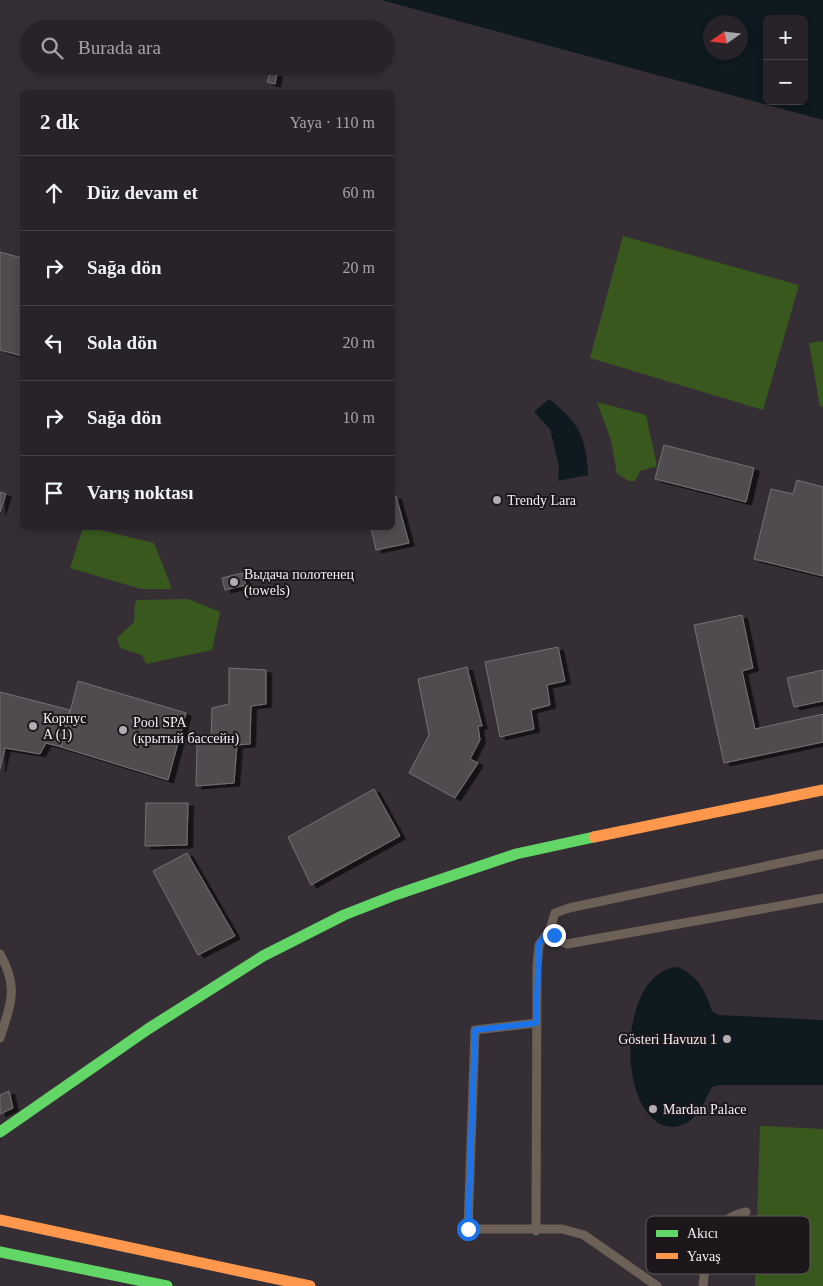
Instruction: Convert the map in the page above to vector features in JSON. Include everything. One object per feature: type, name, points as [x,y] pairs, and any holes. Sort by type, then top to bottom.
[{"type":"street","points":[[0,1130],[148,1029],[263,956],[344,915],[394,895],[516,854],[728,808],[823,790]]},
{"type":"street","points":[[0,1220],[310,1286]]},
{"type":"street","points":[[0,1252],[167,1286]]},
{"type":"lane","points":[[536,1230],[536,1023],[539,944],[550,929],[551,918],[559,910],[823,854]]},
{"type":"lane","points":[[550,929],[558,940],[567,944],[823,898]]},
{"type":"lane","points":[[0,954],[8,970],[13,996],[0,1038]]},
{"type":"lane","points":[[536,1023],[475,1030],[468,1229],[562,1229],[584,1235],[658,1286]]},
{"type":"lane","points":[[731,1216],[746,1212]]},
{"type":"green space","points":[[623,236],[799,285],[763,410],[590,358]]},
{"type":"green space","points":[[823,341],[823,406],[820,407],[809,343]]},
{"type":"green space","points":[[597,402],[646,415],[657,466],[640,471],[635,481],[629,481],[617,474],[611,440]]},
{"type":"green space","points":[[82,530],[100,530],[154,543],[172,589],[141,589],[70,568]]},
{"type":"green space","points":[[188,599],[220,612],[212,650],[146,664],[142,655],[120,648],[117,638],[134,622],[135,603],[137,600]]},
{"type":"green space","points":[[760,1126],[823,1129],[823,1286],[755,1286],[755,1274],[810,1274],[810,1216],[757,1216]]},
{"type":"shaded area","points":[[381,0],[823,0],[823,120],[768,105],[808,105],[808,15],[763,15],[763,104]]},
{"type":"shaded area","points":[[549,399],[567,415],[579,431],[586,451],[588,475],[558,481],[559,467],[550,429],[534,412]]},
{"type":"shaded area","name":"Gösteri Havuzu 1","points":[[678,967],[696,980],[704,990],[712,1011],[719,1015],[823,1020],[823,1085],[719,1085],[712,1087],[699,1111],[687,1123],[674,1127],[655,1121],[641,1103],[633,1078],[630,1049],[633,1020],[642,994],[657,975]]},
{"type":"building","points":[[269,75],[277,75],[275,84],[267,82]]},
{"type":"building","points":[[0,252],[20,257],[20,355],[0,350]]},
{"type":"building","points":[[664,445],[754,468],[746,502],[655,479]]},
{"type":"building","points":[[797,480],[823,487],[823,576],[754,559],[771,489],[793,494]]},
{"type":"building","points":[[0,492],[6,494],[0,512]]},
{"type":"building","points":[[395,496],[409,543],[376,550],[371,530],[395,530]]},
{"type":"building","name":"Выдача полотенец (towels)","points":[[242,573],[246,585],[225,590],[222,578]]},
{"type":"building","points":[[742,615],[753,668],[742,671],[755,729],[823,714],[823,742],[724,763],[694,625]]},
{"type":"building","points":[[558,647],[565,681],[547,685],[550,705],[531,710],[534,729],[500,737],[485,662]]},
{"type":"building","points":[[467,667],[482,726],[478,726],[480,740],[470,759],[478,763],[455,798],[409,773],[429,735],[418,679]]},
{"type":"building","points":[[229,668],[266,670],[266,704],[251,706],[250,744],[237,745],[234,783],[196,786],[197,745],[211,743],[212,708],[229,704]]},
{"type":"building","points":[[823,670],[823,701],[794,707],[787,678]]},
{"type":"building","name":"Pool SPA (крытый бассейн)","points":[[78,681],[186,713],[168,780],[61,747]]},
{"type":"building","name":"Корпус A (1)","points":[[0,692],[70,710],[61,747],[46,743],[40,754],[5,748],[0,769]]},
{"type":"building","points":[[374,789],[400,836],[311,885],[288,837]]},
{"type":"building","points":[[146,803],[188,803],[187,845],[145,846]]},
{"type":"building","points":[[187,853],[235,936],[198,955],[153,871]]},
{"type":"building","points":[[9,1091],[13,1108],[0,1114],[0,1095]]},
{"type":"traffic: fast","points":[[0,1132],[148,1029],[263,956],[344,915],[395,895],[516,854],[594,837]]},
{"type":"traffic: fast","points":[[0,1252],[167,1286]]},
{"type":"traffic: slow","points":[[594,837],[823,790]]},
{"type":"traffic: slow","points":[[0,1220],[310,1286]]},
{"type":"place","name":"Trendy Lara","points":[[497,500]]},
{"type":"place","name":"Выдача полотенец (towels)","points":[[234,582]]},
{"type":"place","name":"Корпус A (1)","points":[[33,726]]},
{"type":"place","name":"Pool SPA (крытый бассейн)","points":[[123,730]]},
{"type":"place","name":"Gösteri Havuzu 1","points":[[727,1039]]},
{"type":"place","name":"Mardan Palace","points":[[653,1109]]},
{"type":"route","points":[[468,1229],[475,1030],[536,1023],[539,944],[545,933],[550,929],[554,935]]}]
